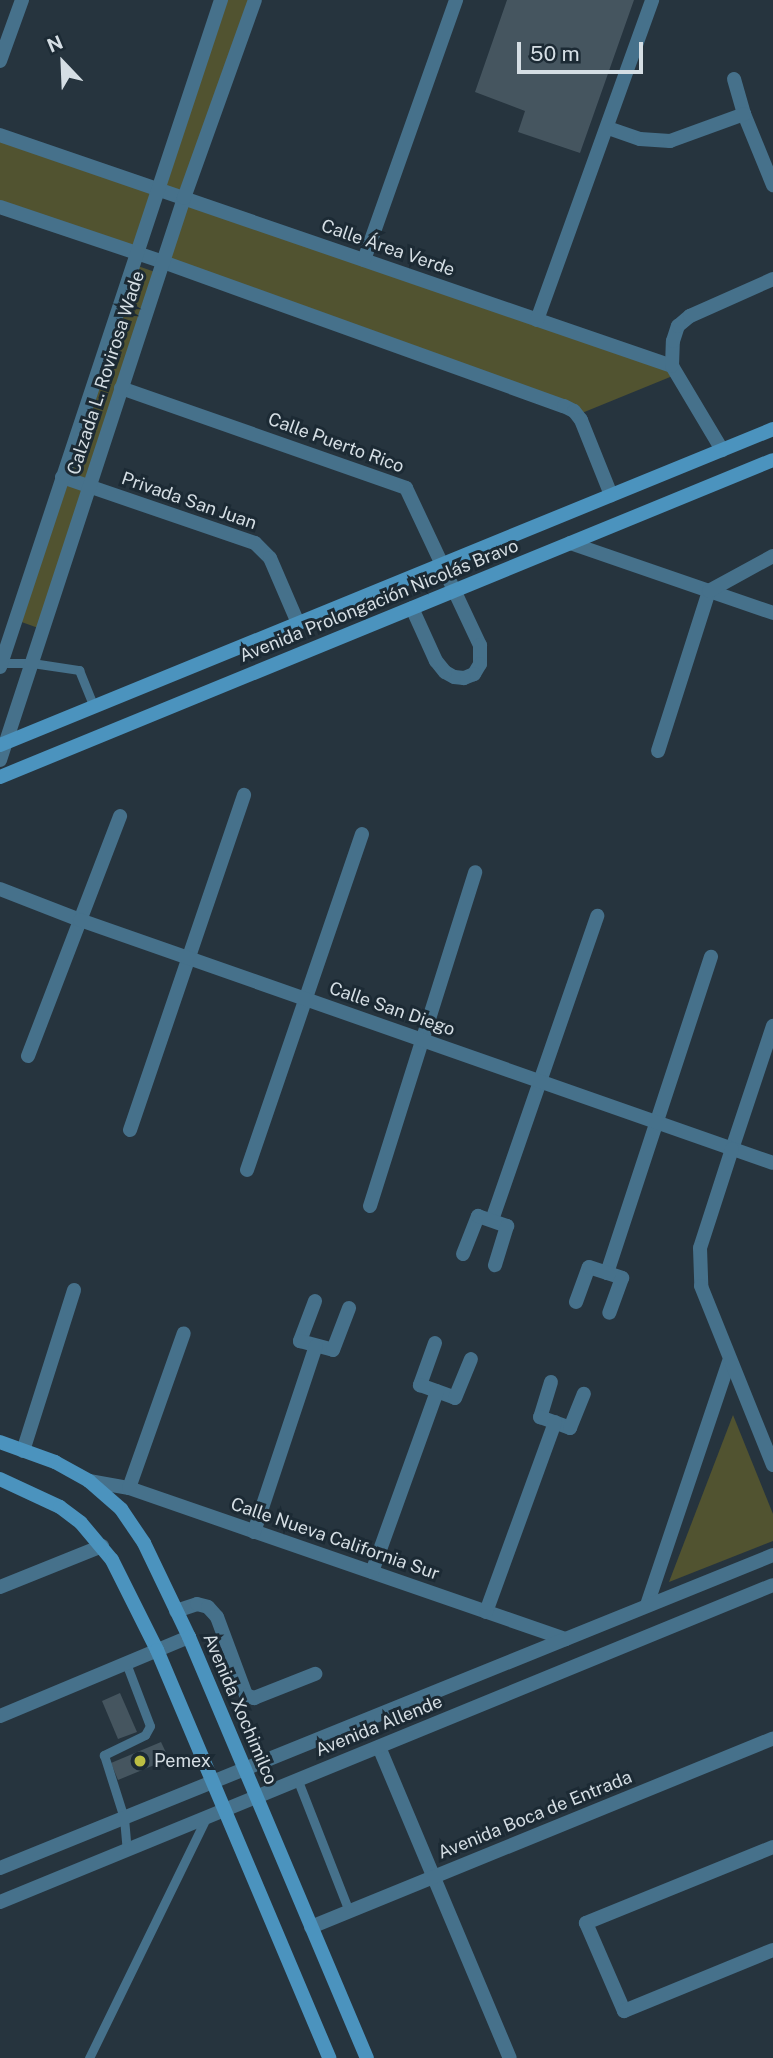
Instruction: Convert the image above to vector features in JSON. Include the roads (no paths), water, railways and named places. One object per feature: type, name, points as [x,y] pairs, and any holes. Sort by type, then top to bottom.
[{"type":"main road","name":"Avenida Prolongación Nicolás Bravo","points":[[3,744],[773,429]]},
{"type":"main road","name":"Avenida Prolongación Nicolás Bravo","points":[[0,777],[773,460]]},
{"type":"main road","name":"Avenida Xochimilco","points":[[0,1442],[55,1462],[89,1481],[121,1509],[144,1543],[189,1637],[367,2058]]},
{"type":"main road","points":[[0,1479],[60,1507],[102,1546],[157,1650],[329,2058]]},
{"type":"street","points":[[0,61],[22,0]]},
{"type":"street","name":"Calzada L. Rovirosa Wade","points":[[0,664],[221,0]]},
{"type":"street","name":"Calzada L. Rovirosa Wade","points":[[0,760],[3,744],[184,198],[255,0]]},
{"type":"street","points":[[364,260],[456,0]]},
{"type":"street","points":[[537,320],[652,0]]},
{"type":"street","points":[[734,79],[744,114],[773,185]]},
{"type":"street","points":[[608,128],[640,139],[670,141],[744,114]]},
{"type":"street","name":"Calle Área Verde","points":[[0,135],[672,366]]},
{"type":"street","points":[[0,207],[163,262],[574,411],[611,495]]},
{"type":"street","points":[[722,450],[672,366],[673,341],[678,326],[690,316],[773,279]]},
{"type":"street","name":"Calle Puerto Rico","points":[[121,388],[396,482],[413,498],[481,653],[480,664],[474,674],[464,678],[454,677],[436,661],[412,608]]},
{"type":"street","name":"Privada San Juan","points":[[62,477],[255,543],[264,549],[298,623]]},
{"type":"street","points":[[570,543],[773,613]]},
{"type":"street","points":[[658,751],[709,591],[773,556]]},
{"type":"street","points":[[130,1130],[244,795]]},
{"type":"street","points":[[28,1055],[120,816]]},
{"type":"street","points":[[247,1170],[362,834]]},
{"type":"street","points":[[370,1206],[420,1039],[475,872]]},
{"type":"street","name":"Calle San Diego","points":[[0,888],[80,920],[773,1163]]},
{"type":"street","points":[[463,1254],[485,1218],[540,1081],[597,916]]},
{"type":"street","points":[[607,1273],[711,957]]},
{"type":"street","points":[[773,1026],[706,1221],[699,1271],[704,1300],[773,1465]]},
{"type":"street","points":[[485,1218],[508,1226],[495,1265]]},
{"type":"street","points":[[576,1302],[589,1267],[622,1278],[609,1313]]},
{"type":"street","points":[[23,1451],[74,1290]]},
{"type":"street","points":[[315,1301],[300,1341],[333,1350],[349,1308]]},
{"type":"street","points":[[129,1488],[184,1333]]},
{"type":"street","points":[[435,1343],[420,1385],[455,1398],[471,1359]]},
{"type":"street","points":[[254,1532],[316,1346]]},
{"type":"street","points":[[647,1605],[729,1361]]},
{"type":"street","points":[[551,1382],[540,1417],[570,1428],[584,1394]]},
{"type":"street","points":[[372,1572],[437,1391]]},
{"type":"street","points":[[486,1612],[555,1422]]},
{"type":"street","name":"Calle Nueva California Sur","points":[[89,1481],[129,1488],[566,1639]]},
{"type":"street","points":[[0,1587],[102,1546]]},
{"type":"street","name":"Avenida Allende","points":[[0,1868],[773,1555]]},
{"type":"street","name":"Avenida Allende","points":[[0,1902],[773,1585]]},
{"type":"street","points":[[176,1611],[197,1604],[208,1606],[217,1617],[240,1685],[246,1695],[254,1698],[315,1674]]},
{"type":"street","points":[[0,1716],[189,1637]]},
{"type":"street","name":"Avenida Boca de Entrada","points":[[311,1927],[773,1738]]},
{"type":"street","points":[[379,1747],[510,2058]]},
{"type":"street","points":[[773,1847],[586,1923],[624,2011],[773,1950]]},
{"type":"lane","points":[[0,664],[32,663],[79,670],[94,707]]},
{"type":"lane","points":[[126,1663],[150,1726],[145,1735],[104,1755],[124,1818],[127,1850]]},
{"type":"lane","points":[[298,1781],[349,1911]]},
{"type":"lane","points":[[89,2058],[205,1818]]},
{"type":"place","name":"Pemex","points":[[140,1761]]}]
